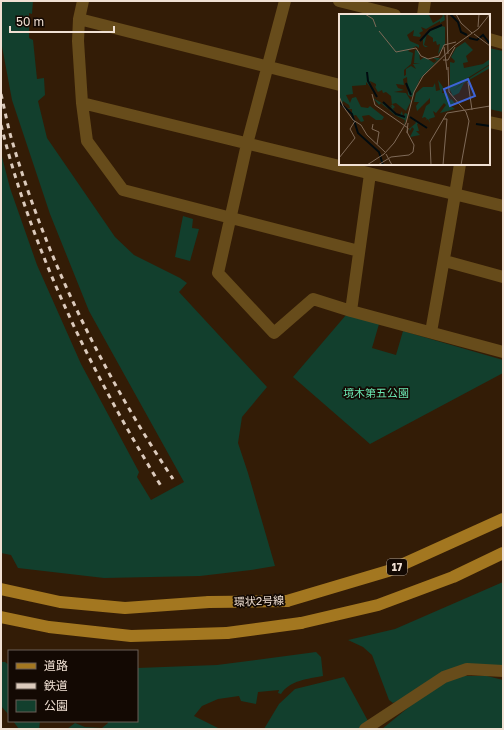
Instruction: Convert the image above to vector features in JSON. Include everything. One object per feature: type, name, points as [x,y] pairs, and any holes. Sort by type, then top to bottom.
[{"type":"main road","name":"環状2号線","points":[[1,589],[60,602],[125,608],[209,602],[287,600],[388,571],[503,519]]},
{"type":"main road","points":[[1,617],[49,627],[131,636],[227,633],[301,623],[378,605],[453,577],[503,553]]},
{"type":"street","points":[[83,1],[78,19],[78,41],[82,103],[87,141],[123,190],[230,219],[359,251]]},
{"type":"street","points":[[285,1],[247,144],[218,272],[274,333],[313,299],[351,311],[503,352]]},
{"type":"street","points":[[340,1],[391,14]]},
{"type":"street","points":[[423,14],[425,1]]},
{"type":"street","points":[[78,19],[339,85]]},
{"type":"street","points":[[490,39],[503,43]]},
{"type":"street","points":[[82,103],[503,206]]},
{"type":"street","points":[[490,122],[503,125]]},
{"type":"street","points":[[431,332],[460,165]]},
{"type":"street","points":[[351,311],[370,174]]},
{"type":"street","points":[[444,261],[503,277]]},
{"type":"street","points":[[365,729],[444,677],[467,669],[503,671]]},
{"type":"green space","points":[[1,1],[33,1],[32,14],[29,13],[29,38],[33,40],[37,79],[44,78],[45,95],[38,101],[47,138],[115,237],[134,255],[187,283],[179,292],[267,387],[242,417],[238,443],[275,566],[200,576],[104,578],[18,568],[11,555],[1,553],[1,153],[10,188],[37,265],[81,364],[139,472],[137,477],[151,500],[184,482],[89,311],[50,214],[12,100],[1,41]]},
{"type":"green space","points":[[490,48],[503,51],[503,112],[490,109]]},
{"type":"green space","points":[[183,216],[193,219],[192,228],[199,229],[190,261],[175,257]]},
{"type":"green space","name":"境木第五公園","points":[[346,315],[379,324],[372,348],[396,355],[403,331],[503,360],[503,373],[370,444],[293,377]]},
{"type":"green space","points":[[503,582],[503,667],[483,665],[393,703],[389,700],[372,655],[363,647],[348,640],[395,629]]},
{"type":"green space","points":[[316,652],[321,657],[323,676],[305,679],[294,683],[285,689],[281,694],[278,693],[279,690],[258,692],[256,704],[241,701],[239,696],[218,699],[202,706],[194,716],[220,729],[67,729],[75,723],[85,727],[102,728],[108,722],[138,722],[138,668],[217,665]]},
{"type":"green space","points":[[1,662],[5,662],[8,664],[8,714],[1,706]]},
{"type":"green space","points":[[455,676],[487,676],[503,680],[503,729],[382,729],[420,698]]},
{"type":"green space","points":[[344,677],[368,721],[358,729],[264,729],[279,704],[295,689]]},
{"type":"green space","points":[[14,722],[40,722],[39,729],[19,729]]},
{"type":"railway","points":[[1,94],[11,138],[27,188],[61,275],[102,360],[124,400],[173,479]]},
{"type":"railway","points":[[1,125],[14,173],[30,220],[47,266],[67,312],[111,400],[161,486]]}]
